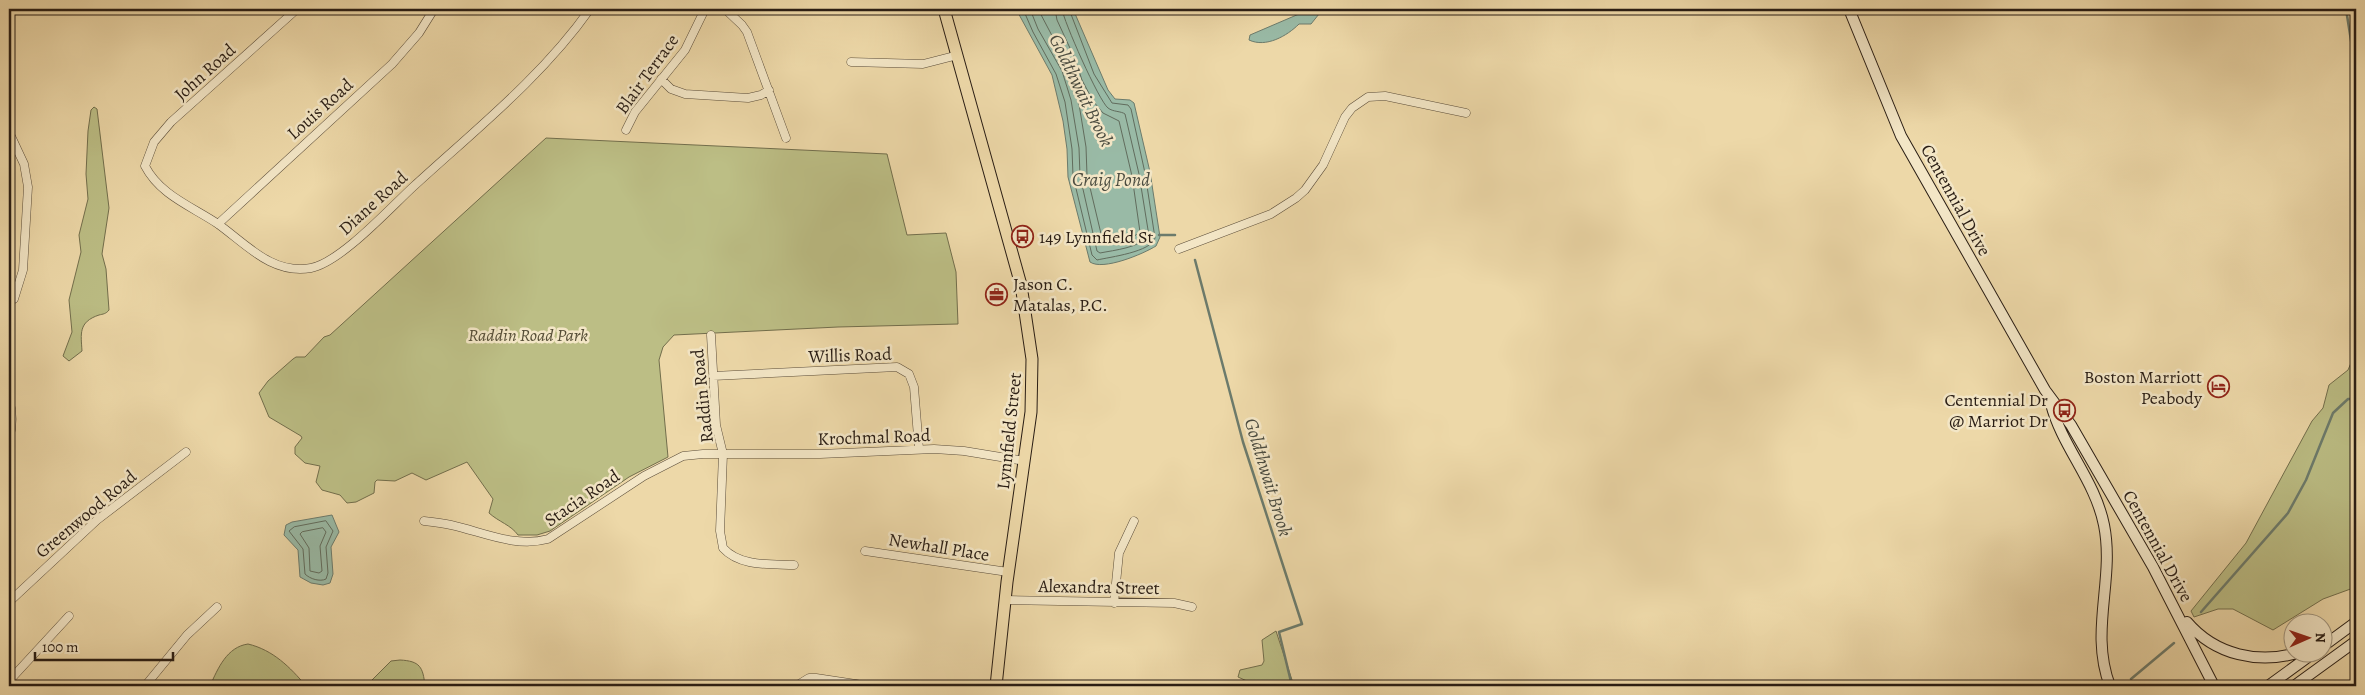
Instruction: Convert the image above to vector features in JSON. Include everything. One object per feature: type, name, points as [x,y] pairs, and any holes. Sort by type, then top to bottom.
[{"type":"main road","name":"Lynnfield Street","points":[[944,9],[1021,285],[1033,377],[1025,462],[1008,572],[996,686]]},
{"type":"street","name":"John Road","points":[[145,166],[154,142],[171,122],[297,9]]},
{"type":"street","name":"Louis Road","points":[[218,224],[392,64],[419,33],[434,9]]},
{"type":"street","name":"Diane Road","points":[[145,166],[150,176],[169,195],[218,224],[259,255],[278,265],[300,268],[323,264],[358,237],[521,88],[548,60],[590,9]]},
{"type":"street","name":"Blair Terrace","points":[[626,130],[635,112],[690,43],[705,9]]},
{"type":"street","points":[[725,9],[747,32],[786,138]]},
{"type":"street","name":"Centennial Drive","points":[[1849,9],[1888,107],[1905,143],[2050,400],[2071,426],[2173,604],[2214,686]]},
{"type":"street","points":[[851,62],[923,64],[958,56]]},
{"type":"street","points":[[661,79],[671,89],[685,94],[748,98],[761,95],[769,90]]},
{"type":"street","points":[[1179,249],[1271,214],[1296,198],[1305,190],[1323,165],[1345,117],[1352,108],[1368,97],[1385,96],[1466,113]]},
{"type":"street","points":[[9,134],[24,164],[28,187],[23,270],[14,299]]},
{"type":"street","name":"Raddin Road","points":[[711,335],[716,425],[723,454],[720,531],[723,548],[733,557],[748,562],[794,565]]},
{"type":"street","name":"Willis Road","points":[[713,376],[897,367],[909,374],[914,387],[919,449]]},
{"type":"street","points":[[9,400],[12,410],[12,429],[9,439]]},
{"type":"street","name":"Centennial Drive","points":[[2050,400],[2055,420],[2093,490],[2104,526],[2107,565],[2100,638],[2101,656],[2110,686]]},
{"type":"street","name":"Krochmal Road","points":[[723,454],[820,454],[919,449],[964,451],[1025,462]]},
{"type":"street","name":"Greenwood Road","points":[[9,602],[97,520],[186,452]]},
{"type":"street","name":"Stacia Road","points":[[424,521],[451,525],[515,541],[536,542],[548,540],[611,496],[669,461],[683,456],[723,454]]},
{"type":"street","points":[[1114,603],[1119,553],[1134,521]]},
{"type":"street","name":"Newhall Place","points":[[865,551],[1008,572]]},
{"type":"street","name":"Alexandra Street","points":[[1005,600],[1174,603],[1192,606]]},
{"type":"street","points":[[2173,604],[2194,630],[2224,650],[2253,658],[2282,655]]},
{"type":"street","points":[[145,686],[187,635],[217,608]]},
{"type":"street","points":[[9,682],[70,616]]},
{"type":"street","points":[[2332,639],[2356,622]]},
{"type":"street","points":[[2332,658],[2356,640]]},
{"type":"street","points":[[2268,686],[2300,662]]},
{"type":"street","points":[[2294,686],[2327,662]]},
{"type":"street","points":[[2302,686],[2328,662]]},
{"type":"street","points":[[796,686],[808,678],[869,686]]},
{"type":"green space","points":[[94,107],[97,109],[109,208],[102,254],[106,269],[109,310],[87,321],[81,334],[82,351],[69,361],[63,356],[72,332],[69,300],[81,252],[79,235],[88,199],[86,174],[88,131],[91,110]]},
{"type":"green space","name":"Raddin Road Park","points":[[546,138],[887,154],[907,235],[946,233],[956,272],[958,324],[838,327],[674,335],[663,347],[659,360],[668,457],[629,477],[550,531],[537,535],[518,535],[489,513],[493,499],[467,462],[426,480],[412,473],[395,481],[377,480],[374,493],[356,502],[347,503],[340,495],[322,490],[316,482],[320,466],[305,463],[295,454],[295,447],[302,438],[301,436],[269,417],[259,393],[268,381],[293,359],[305,357],[324,337],[330,335]]},
{"type":"green space","points":[[2356,351],[2356,587],[2323,599],[2302,612],[2282,612],[2282,624],[2273,630],[2233,609],[2218,609],[2194,617],[2191,611],[2246,543],[2312,421],[2323,408],[2329,385],[2348,370]]},
{"type":"green space","points":[[1276,631],[1294,686],[1258,686],[1238,677],[1240,670],[1262,665],[1264,661],[1262,640]]},
{"type":"green space","points":[[248,644],[265,650],[280,660],[306,686],[210,686],[224,659],[234,649]]},
{"type":"green space","points":[[391,661],[412,662],[419,666],[423,674],[425,686],[349,686],[368,684]]},
{"type":"water","name":"Craig Pond","points":[[1016,9],[1073,9],[1108,90],[1115,99],[1130,100],[1134,103],[1150,172],[1160,237],[1156,246],[1133,257],[1113,263],[1096,264],[1090,262],[1068,177],[1063,121],[1052,75]]},
{"type":"water","points":[[1306,9],[1323,9],[1311,24],[1299,24],[1289,33],[1276,40],[1262,43],[1249,40],[1250,35],[1299,14]]},
{"type":"water","points":[[332,515],[339,532],[331,547],[333,574],[330,583],[323,585],[311,583],[300,577],[298,550],[284,535],[286,525],[292,522]]},
{"type":"waterway","points":[[2346,9],[2356,72]]},
{"type":"waterway","name":"Goldthwait Brook","points":[[1159,235],[1175,235]]},
{"type":"waterway","name":"Goldthwait Brook","points":[[1195,260],[1243,442],[1302,624],[1279,632],[1292,686]]},
{"type":"waterway","points":[[2201,612],[2288,513],[2306,480],[2333,413],[2348,399],[2356,399]]},
{"type":"waterway","points":[[2131,679],[2174,643]]},
{"type":"place","name":"149 Lynnfield St","points":[[1023,237]]},
{"type":"place","name":"Jason C. Matalas, P.C.","points":[[997,294]]},
{"type":"place","name":"Boston Marriott Peabody","points":[[2218,387]]},
{"type":"place","name":"Centennial Dr @ Marriot Dr","points":[[2064,410]]}]
